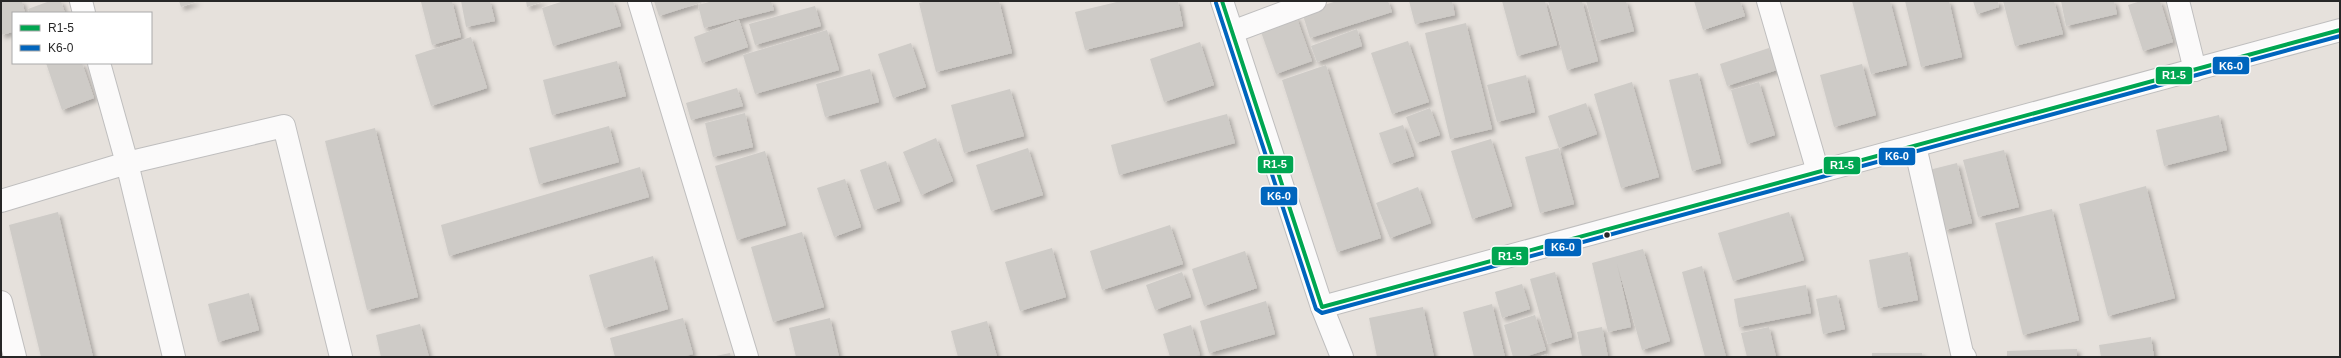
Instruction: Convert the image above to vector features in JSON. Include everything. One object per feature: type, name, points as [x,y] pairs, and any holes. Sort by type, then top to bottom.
[{"type":"street","points":[[81,1],[84,12]]},
{"type":"street","points":[[639,1],[747,357]]},
{"type":"street","points":[[1222,1],[1322,308],[1342,357]]},
{"type":"street","points":[[1232,32],[1315,1]]},
{"type":"street","points":[[1768,1],[1818,172]]},
{"type":"street","points":[[2178,1],[2195,70]]},
{"type":"street","points":[[1322,308],[2340,30]]},
{"type":"street","points":[[98,64],[127,163],[174,357]]},
{"type":"street","points":[[1,201],[127,163],[284,126],[341,357]]},
{"type":"street","points":[[1915,146],[1962,353],[1965,357]]},
{"type":"street","points":[[1,302],[15,357]]},
{"type":"building","points":[[1,1],[22,1],[25,12],[12,12],[12,32],[1,35]]},
{"type":"building","points":[[50,1],[61,1],[65,12],[29,12],[28,9]]},
{"type":"building","points":[[179,1],[198,1],[181,7]]},
{"type":"building","points":[[452,1],[461,37],[432,45],[421,2]]},
{"type":"building","points":[[461,1],[490,1],[495,21],[466,27]]},
{"type":"building","points":[[526,1],[545,1],[527,7]]},
{"type":"building","points":[[564,1],[613,1],[621,26],[553,46],[542,8]]},
{"type":"building","points":[[654,1],[706,1],[659,16]]},
{"type":"building","points":[[713,1],[771,1],[774,10],[704,28],[698,5]]},
{"type":"building","points":[[927,1],[999,1],[1012,53],[936,72],[919,3]]},
{"type":"building","points":[[1121,1],[1178,1],[1183,26],[1085,50],[1075,12]]},
{"type":"building","points":[[1337,1],[1388,1],[1392,12],[1310,38],[1302,12]]},
{"type":"building","points":[[1409,1],[1452,1],[1455,15],[1415,24]]},
{"type":"building","points":[[1502,1],[1545,1],[1557,45],[1517,56]]},
{"type":"building","points":[[1548,1],[1582,1],[1598,61],[1567,70]]},
{"type":"building","points":[[1586,1],[1626,1],[1634,31],[1597,41]]},
{"type":"building","points":[[1694,1],[1740,1],[1745,16],[1703,30]]},
{"type":"building","points":[[1852,1],[1890,1],[1907,65],[1871,74]]},
{"type":"building","points":[[1905,1],[1949,1],[1962,57],[1921,67]]},
{"type":"building","points":[[1973,1],[1998,1],[1999,7],[1977,14]]},
{"type":"building","points":[[2003,1],[2054,1],[2063,34],[2015,46]]},
{"type":"building","points":[[2061,1],[2114,1],[2117,14],[2066,26]]},
{"type":"building","points":[[2141,1],[2160,1],[2173,42],[2143,51],[2128,5]]},
{"type":"building","points":[[815,6],[821,26],[755,45],[749,24]]},
{"type":"building","points":[[1296,16],[1312,61],[1276,74],[1260,29]]},
{"type":"building","points":[[739,20],[748,47],[702,63],[694,37]]},
{"type":"building","points":[[1466,23],[1492,129],[1450,139],[1425,33]]},
{"type":"building","points":[[1357,29],[1362,46],[1317,62],[1311,46]]},
{"type":"building","points":[[827,30],[839,70],[755,94],[743,55]]},
{"type":"building","points":[[471,37],[487,88],[431,106],[415,55]]},
{"type":"building","points":[[1408,41],[1429,102],[1392,114],[1371,53]]},
{"type":"building","points":[[1200,42],[1214,85],[1164,102],[1150,59]]},
{"type":"building","points":[[911,43],[926,87],[893,98],[878,54]]},
{"type":"building","points":[[1769,48],[1777,70],[1727,86],[1720,64]]},
{"type":"building","points":[[617,61],[626,96],[552,115],[543,80]]},
{"type":"building","points":[[46,64],[82,64],[94,98],[62,110]]},
{"type":"building","points":[[1862,64],[1876,115],[1834,127],[1820,75]]},
{"type":"building","points":[[1326,65],[1381,238],[1337,252],[1282,80]]},
{"type":"building","points":[[870,69],[879,102],[825,117],[816,84]]},
{"type":"building","points":[[1698,73],[1721,163],[1692,171],[1669,80]]},
{"type":"building","points":[[1526,75],[1535,112],[1497,122],[1487,85]]},
{"type":"building","points":[[1632,82],[1659,177],[1621,188],[1594,94]]},
{"type":"building","points":[[1759,82],[1775,135],[1747,144],[1731,90]]},
{"type":"building","points":[[737,88],[743,106],[691,120],[686,103]]},
{"type":"building","points":[[1010,89],[1024,136],[964,153],[951,105]]},
{"type":"building","points":[[1586,103],[1597,134],[1559,148],[1548,116]]},
{"type":"building","points":[[1430,108],[1440,135],[1416,143],[1406,117]]},
{"type":"building","points":[[745,113],[753,147],[713,157],[705,123]]},
{"type":"building","points":[[1227,114],[1235,143],[1119,175],[1111,145]]},
{"type":"building","points":[[2219,115],[2227,150],[2164,166],[2156,130]]},
{"type":"building","points":[[1403,125],[1414,156],[1390,164],[1379,133]]},
{"type":"building","points":[[609,126],[619,162],[539,184],[529,148]]},
{"type":"building","points":[[375,128],[418,297],[367,310],[325,141]]},
{"type":"building","points":[[936,138],[953,181],[921,195],[903,152]]},
{"type":"building","points":[[1491,139],[1512,206],[1472,219],[1451,151]]},
{"type":"building","points":[[1028,148],[1043,195],[991,211],[976,165]]},
{"type":"building","points":[[1559,148],[1574,204],[1540,213],[1525,157]]},
{"type":"building","points":[[2004,150],[2019,207],[1978,217],[1963,160]]},
{"type":"building","points":[[765,151],[786,225],[737,240],[715,166]]},
{"type":"building","points":[[886,161],[900,201],[874,210],[860,170]]},
{"type":"building","points":[[1957,163],[1972,223],[1945,230],[1929,170]]},
{"type":"building","points":[[640,167],[649,197],[449,256],[441,225]]},
{"type":"building","points":[[845,179],[861,227],[834,237],[817,188]]},
{"type":"building","points":[[2146,186],[2175,298],[2108,316],[2079,204]]},
{"type":"building","points":[[1418,187],[1431,223],[1390,238],[1376,203]]},
{"type":"building","points":[[2052,209],[2079,320],[2023,335],[1995,223]]},
{"type":"building","points":[[58,212],[93,357],[41,357],[9,225]]},
{"type":"building","points":[[1789,212],[1804,260],[1733,281],[1718,233]]},
{"type":"building","points":[[1170,225],[1183,264],[1102,290],[1090,251]]},
{"type":"building","points":[[802,232],[824,307],[773,322],[751,247]]},
{"type":"building","points":[[1052,248],[1066,297],[1020,311],[1005,262]]},
{"type":"building","points":[[1643,249],[1670,341],[1642,350],[1617,264],[1631,327],[1608,332],[1592,263]]},
{"type":"building","points":[[1245,251],[1257,288],[1204,306],[1192,269]]},
{"type":"building","points":[[1908,252],[1918,300],[1878,308],[1869,260]]},
{"type":"building","points":[[653,256],[668,309],[604,328],[589,275]]},
{"type":"building","points":[[1702,266],[1726,357],[1705,357],[1682,272]]},
{"type":"building","points":[[1182,272],[1191,297],[1155,310],[1146,285]]},
{"type":"building","points":[[1555,272],[1572,337],[1548,344],[1530,279]]},
{"type":"building","points":[[1522,284],[1530,309],[1502,318],[1495,292]]},
{"type":"building","points":[[1806,285],[1811,313],[1739,327],[1734,299]]},
{"type":"building","points":[[249,293],[259,330],[218,342],[208,304]]},
{"type":"building","points":[[1837,295],[1845,329],[1823,334],[1816,299]]},
{"type":"building","points":[[1266,301],[1275,334],[1209,353],[1200,321]]},
{"type":"building","points":[[1492,304],[1505,357],[1474,357],[1463,312]]},
{"type":"building","points":[[1423,307],[1434,357],[1377,357],[1369,318]]},
{"type":"building","points":[[1535,315],[1546,350],[1524,357],[1513,357],[1504,325]]},
{"type":"building","points":[[683,318],[693,354],[682,357],[615,357],[610,338]]},
{"type":"building","points":[[830,318],[839,357],[796,357],[789,328]]},
{"type":"building","points":[[987,321],[997,357],[958,357],[951,331]]},
{"type":"building","points":[[420,324],[429,357],[381,357],[376,335]]},
{"type":"building","points":[[1191,325],[1200,355],[1192,357],[1170,357],[1163,334]]},
{"type":"building","points":[[1602,327],[1608,357],[1582,357],[1577,332]]},
{"type":"building","points":[[1769,327],[1776,357],[1747,357],[1741,333]]},
{"type":"building","points":[[2151,337],[2154,357],[2101,357],[2099,345]]},
{"type":"building","points":[[2077,349],[2077,357],[2007,357],[2007,351]]},
{"type":"building","points":[[730,353],[731,357],[716,357],[716,356]]},
{"type":"building","points":[[1872,353],[1922,353],[1922,357],[1872,357]]},
{"type":"building","points":[[1547,354],[1548,357],[1539,357]]},
{"type":"transit line","name":"R1-5","points":[[1222,1],[1322,307],[2340,30]]},
{"type":"transit line","name":"K6-0","points":[[1216,3],[1316,309],[1322,313],[2340,36]]}]
